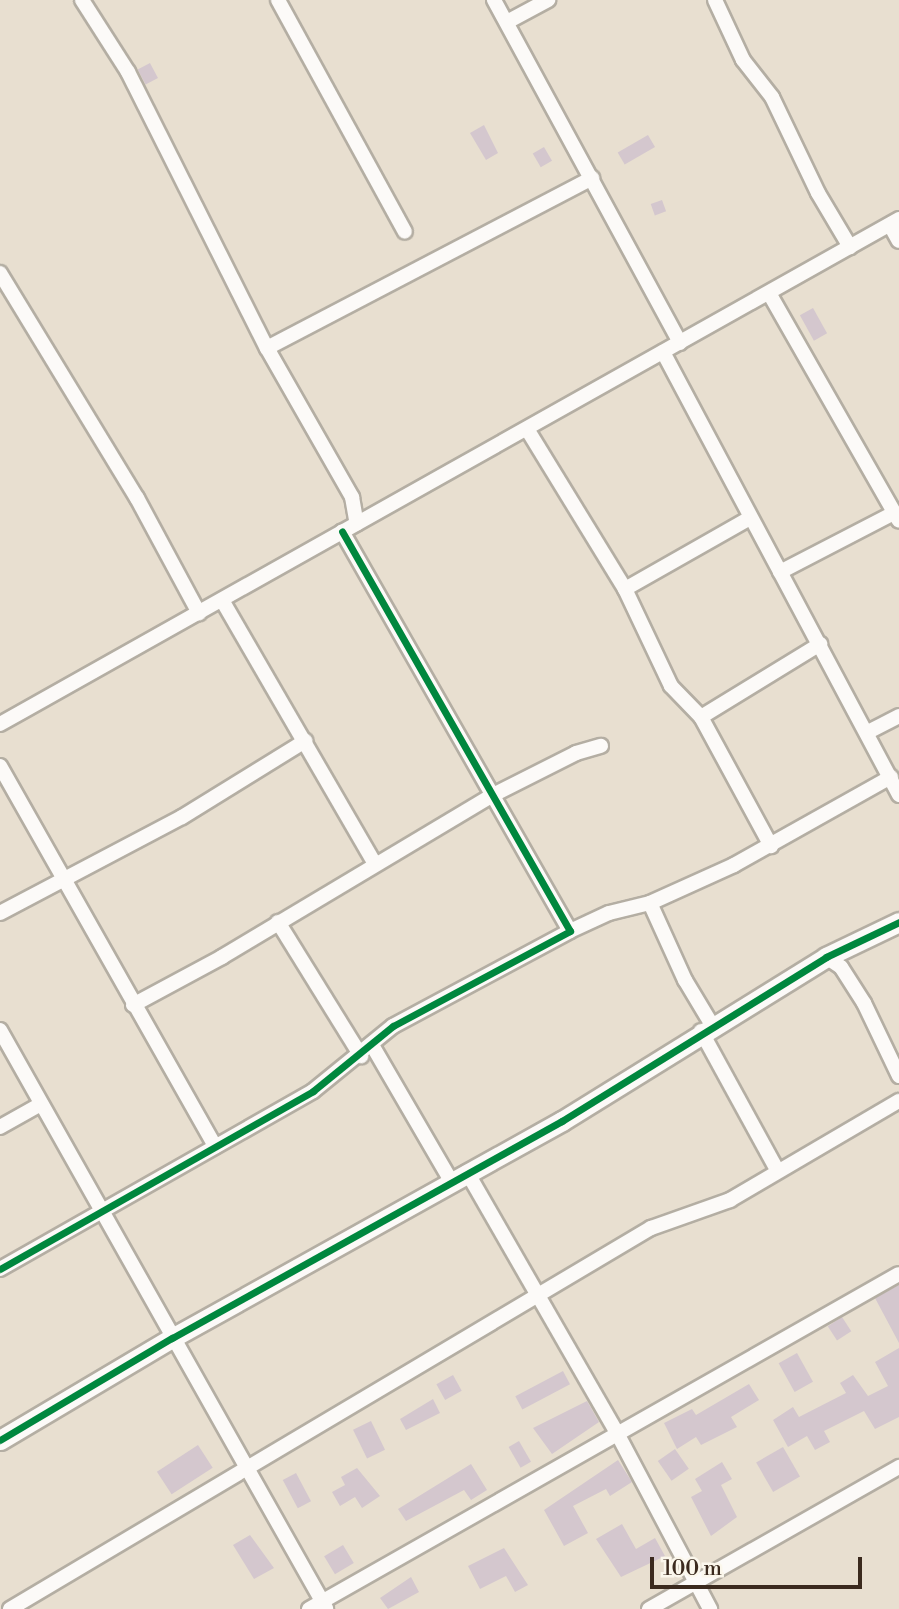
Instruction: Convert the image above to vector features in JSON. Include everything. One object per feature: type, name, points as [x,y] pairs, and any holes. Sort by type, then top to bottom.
[{"type":"street","points":[[82,0],[128,72],[195,198],[267,348],[352,497],[357,524]]},
{"type":"street","points":[[278,0],[405,232]]},
{"type":"street","points":[[494,0],[680,342]]},
{"type":"street","points":[[507,22],[548,0]]},
{"type":"street","points":[[715,0],[743,60],[772,97],[818,193],[850,247]]},
{"type":"street","points":[[267,348],[592,178]]},
{"type":"street","points":[[0,724],[894,222],[899,241]]},
{"type":"street","points":[[0,273],[137,498],[199,613]]},
{"type":"street","points":[[769,293],[897,517],[780,572]]},
{"type":"street","points":[[663,352],[750,518],[868,732],[899,795]]},
{"type":"street","points":[[527,429],[625,589],[671,686],[701,717],[772,846]]},
{"type":"street","points":[[352,497],[383,510]]},
{"type":"street","points":[[625,589],[750,518]]},
{"type":"street","points":[[342,532],[570,931]]},
{"type":"street","points":[[222,600],[374,862]]},
{"type":"street","points":[[701,717],[820,644]]},
{"type":"street","points":[[868,732],[899,716]]},
{"type":"street","points":[[0,913],[182,817],[305,741]]},
{"type":"street","points":[[133,1004],[491,796],[576,752],[601,746]]},
{"type":"street","points":[[0,765],[215,1146]]},
{"type":"street","points":[[0,1269],[313,1091],[360,1056],[393,1026],[570,931],[609,913],[650,903],[772,846],[891,777]]},
{"type":"street","points":[[650,903],[707,1028],[777,1170]]},
{"type":"street","points":[[278,922],[360,1056]]},
{"type":"street","points":[[0,1440],[172,1338],[562,1121],[707,1028],[826,957],[899,922]]},
{"type":"street","points":[[826,957],[841,967],[864,1003],[899,1076]]},
{"type":"street","points":[[0,1030],[325,1605]]},
{"type":"street","points":[[372,1045],[536,1295],[618,1435],[710,1609]]},
{"type":"street","points":[[10,1609],[248,1470],[651,1228],[730,1200],[777,1170],[899,1101]]},
{"type":"street","points":[[0,1127],[41,1104]]},
{"type":"street","points":[[309,1609],[325,1605],[899,1274]]},
{"type":"street","points":[[649,1609],[899,1467]]},
{"type":"building","points":[[150,63],[158,78],[146,85],[138,70]]},
{"type":"building","points":[[484,125],[498,153],[486,160],[470,133]]},
{"type":"building","points":[[648,135],[655,147],[625,165],[618,152]]},
{"type":"building","points":[[544,147],[552,161],[541,167],[533,154]]},
{"type":"building","points":[[662,200],[666,211],[655,215],[651,204]]},
{"type":"building","points":[[813,308],[827,333],[814,341],[800,315]]},
{"type":"building","points":[[899,1285],[899,1343],[875,1298]]},
{"type":"building","points":[[842,1317],[851,1331],[837,1341],[828,1326]]},
{"type":"building","points":[[899,1348],[899,1417],[875,1429],[864,1411],[824,1431],[830,1442],[815,1450],[807,1436],[788,1447],[773,1420],[793,1407],[799,1417],[846,1393],[840,1383],[853,1375],[868,1396],[888,1386],[875,1362]]},
{"type":"building","points":[[797,1353],[813,1382],[795,1392],[779,1363]]},
{"type":"building","points":[[563,1371],[570,1384],[522,1410],[515,1396]]},
{"type":"building","points":[[453,1375],[462,1391],[445,1400],[436,1384]]},
{"type":"building","points":[[749,1384],[759,1400],[731,1417],[737,1427],[701,1445],[696,1437],[677,1449],[664,1423],[692,1409],[696,1415]]},
{"type":"building","points":[[433,1399],[440,1413],[406,1430],[400,1419]]},
{"type":"building","points":[[587,1401],[599,1422],[552,1454],[533,1428]]},
{"type":"building","points":[[371,1421],[385,1450],[367,1459],[353,1430]]},
{"type":"building","points":[[519,1441],[531,1462],[521,1468],[509,1447]]},
{"type":"building","points":[[198,1445],[213,1468],[172,1494],[157,1472]]},
{"type":"building","points":[[783,1447],[800,1476],[773,1492],[756,1462]]},
{"type":"building","points":[[675,1449],[689,1469],[672,1481],[658,1461]]},
{"type":"building","points":[[618,1460],[632,1482],[610,1496],[606,1489],[573,1506],[588,1533],[564,1546],[544,1510]]},
{"type":"building","points":[[722,1462],[732,1479],[721,1485],[737,1517],[711,1536],[691,1497],[702,1491],[695,1479]]},
{"type":"building","points":[[471,1464],[487,1490],[471,1500],[464,1490],[406,1521],[398,1509]]},
{"type":"building","points":[[357,1468],[380,1496],[362,1508],[355,1497],[340,1506],[332,1492],[345,1485],[341,1477]]},
{"type":"building","points":[[296,1473],[311,1501],[298,1508],[283,1480]]},
{"type":"building","points":[[622,1524],[636,1549],[655,1538],[665,1556],[621,1577],[596,1539]]},
{"type":"building","points":[[250,1535],[274,1568],[254,1579],[233,1545]]},
{"type":"building","points":[[343,1545],[354,1563],[335,1574],[324,1556]]},
{"type":"building","points":[[504,1548],[528,1585],[515,1592],[506,1576],[480,1589],[468,1566]]},
{"type":"building","points":[[411,1577],[419,1592],[388,1609],[380,1598]]},
{"type":"cycle path","points":[[0,1269],[313,1091],[393,1026],[570,931],[342,532]]},
{"type":"cycle path","points":[[0,1440],[172,1338],[562,1121],[826,957],[899,922]]}]
